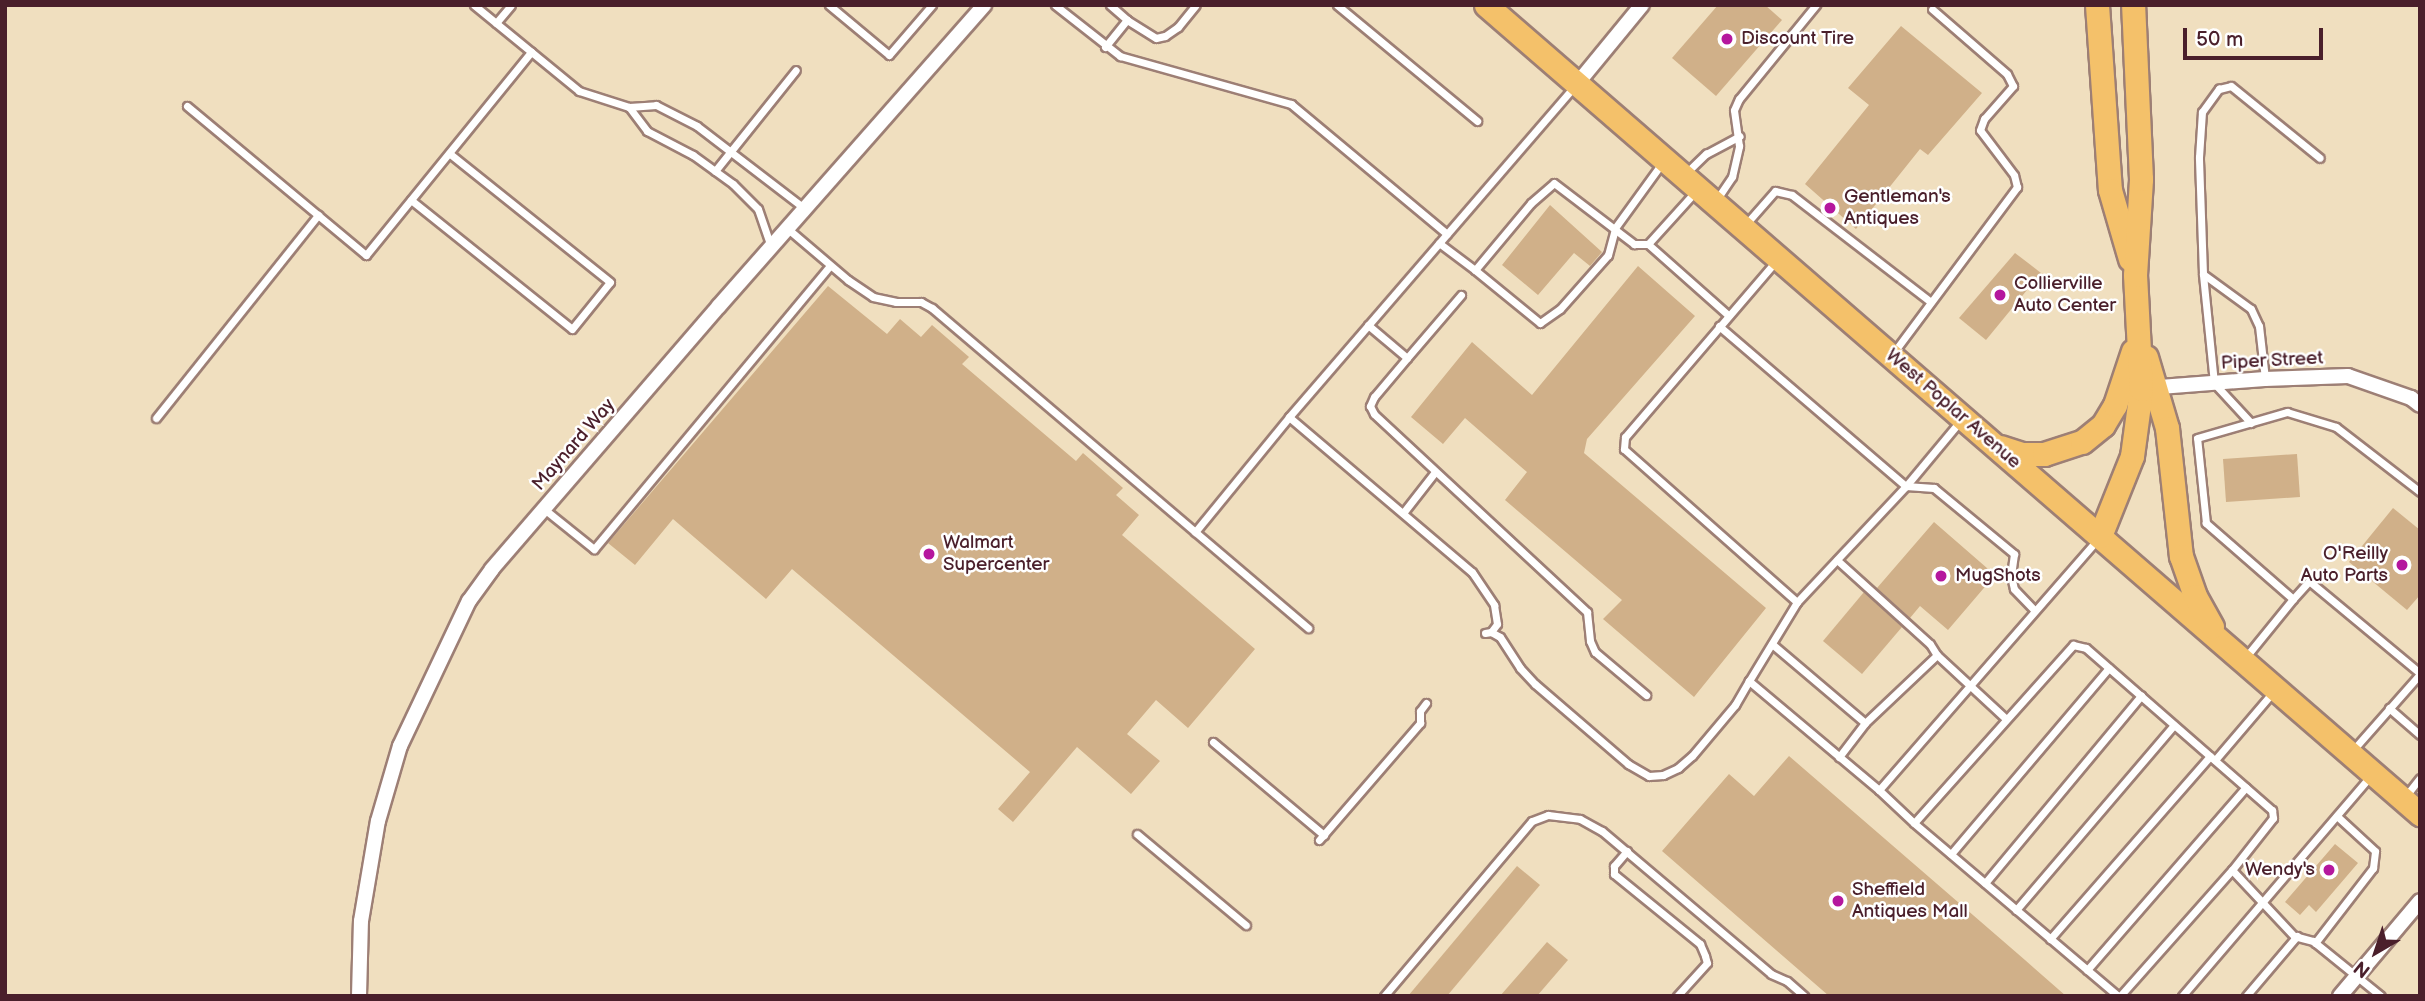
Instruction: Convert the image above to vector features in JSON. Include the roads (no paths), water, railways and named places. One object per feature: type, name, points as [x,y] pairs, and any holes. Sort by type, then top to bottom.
[{"type":"main road","name":"West Poplar Avenue","points":[[1486,5],[2412,807]]},
{"type":"main road","points":[[2097,5],[2110,190],[2135,275]]},
{"type":"main road","points":[[2100,536],[2132,456],[2139,389],[2135,275],[2141,179],[2133,5]]},
{"type":"main road","points":[[1995,445],[2021,454],[2044,454],[2071,448],[2103,425],[2139,389]]},
{"type":"main road","points":[[2139,389],[2167,428],[2181,556],[2195,596],[2219,639]]},
{"type":"street","name":"Maynard Way","points":[[359,996],[361,921],[378,821],[400,746],[469,601],[544,509],[984,5]]},
{"type":"street","points":[[1577,84],[1642,5]]},
{"type":"street","name":"Piper Street","points":[[2139,389],[2265,379],[2347,376],[2411,398],[2420,405]]},
{"type":"street","points":[[2340,996],[2420,901]]},
{"type":"lane","points":[[474,5],[579,91],[629,107],[656,105],[697,126],[805,209]]},
{"type":"lane","points":[[496,23],[511,5]]},
{"type":"lane","points":[[829,5],[889,55],[932,5]]},
{"type":"lane","points":[[1055,5],[1105,47],[1138,63],[1291,104],[1447,234]]},
{"type":"lane","points":[[1110,5],[1126,20],[1156,38],[1165,36],[1178,27],[1196,5]]},
{"type":"lane","points":[[1337,5],[1477,121]]},
{"type":"lane","points":[[1648,244],[1698,189],[1732,177],[1740,136],[1734,110],[1739,99],[1816,5]]},
{"type":"lane","points":[[1891,356],[2017,187],[2014,175],[1980,130],[1984,119],[2013,86],[2007,74],[1932,9]]},
{"type":"lane","points":[[1105,47],[1126,20]]},
{"type":"lane","points":[[187,106],[366,255],[531,52]]},
{"type":"lane","points":[[715,171],[796,70]]},
{"type":"lane","points":[[1195,532],[1289,417],[1577,84]]},
{"type":"lane","points":[[2251,423],[2214,383],[2203,274],[2199,157],[2202,111],[2218,89],[2231,86],[2320,158]]},
{"type":"lane","points":[[629,107],[647,131],[693,155],[758,209],[771,247]]},
{"type":"lane","points":[[1698,189],[1706,154],[1740,136]]},
{"type":"lane","points":[[411,200],[572,329],[610,282],[449,153]]},
{"type":"lane","points":[[1439,243],[1540,323],[1560,309],[1608,256],[1615,228],[1664,160]]},
{"type":"lane","points":[[1475,270],[1531,203],[1554,183],[1634,244],[1648,244],[1729,316]]},
{"type":"lane","points":[[1743,228],[1774,191],[1792,195],[1931,302]]},
{"type":"lane","points":[[156,418],[318,215]]},
{"type":"lane","points":[[788,229],[830,266],[873,297],[927,304],[1308,628]]},
{"type":"lane","points":[[1778,258],[1625,437],[1624,449],[1797,602]]},
{"type":"lane","points":[[544,509],[594,548],[830,266]]},
{"type":"lane","points":[[2203,274],[2251,309],[2259,326],[2265,379]]},
{"type":"lane","points":[[1461,295],[1370,406],[1374,414],[1435,472],[1587,612],[1590,641],[1595,652],[1646,695]]},
{"type":"lane","points":[[1368,325],[1407,358]]},
{"type":"lane","points":[[1719,326],[1906,486],[1934,488],[2014,554],[2011,576],[2014,589],[2035,611]]},
{"type":"lane","points":[[2293,599],[2206,523],[2197,438],[2287,412],[2336,427],[2420,492]]},
{"type":"lane","points":[[1289,417],[1482,583],[1494,605],[1500,637],[1520,668],[1628,764],[1649,776],[1663,775],[1692,757],[1735,705],[1797,602],[1906,486],[1963,418]]},
{"type":"lane","points":[[1403,513],[1435,472]]},
{"type":"lane","points":[[1879,790],[2100,536]]},
{"type":"lane","points":[[1837,560],[1930,644],[1937,655],[2006,719]]},
{"type":"lane","points":[[2243,660],[2309,581],[2420,674],[2350,753]]},
{"type":"lane","points":[[1497,624],[1488,632],[1500,637]]},
{"type":"lane","points":[[1772,644],[1865,723]]},
{"type":"lane","points":[[1749,681],[1879,790],[1914,823],[2050,939],[2119,996],[2232,870],[2273,818],[2272,810],[2174,724],[2086,648],[2073,645],[1914,823]]},
{"type":"lane","points":[[1839,757],[1859,735],[1865,723],[1937,655]]},
{"type":"lane","points":[[1951,854],[2109,668]]},
{"type":"lane","points":[[2050,939],[2276,689]]},
{"type":"lane","points":[[1985,883],[2141,696]]},
{"type":"lane","points":[[1213,742],[1321,837],[1420,723],[1420,711],[1426,703]]},
{"type":"lane","points":[[2389,708],[2420,735]]},
{"type":"lane","points":[[2016,909],[2174,724]]},
{"type":"lane","points":[[2182,996],[2373,774]]},
{"type":"lane","points":[[2412,807],[2420,778]]},
{"type":"lane","points":[[2087,970],[2246,787]]},
{"type":"lane","points":[[1384,996],[1532,821],[1548,815],[1580,819],[1627,851],[1771,974],[1787,981],[1804,996]]},
{"type":"lane","points":[[2315,943],[2373,867],[2375,851],[2337,816]]},
{"type":"lane","points":[[1137,834],[1246,925]]},
{"type":"lane","points":[[1627,851],[1614,866],[1614,874],[1700,944],[1705,956],[1707,963],[1676,996]]},
{"type":"lane","points":[[2232,870],[2262,904],[2297,936],[2315,943],[2381,996]]},
{"type":"lane","points":[[2246,996],[2297,936]]},
{"type":"place","name":"Discount Tire","points":[[1727,39]]},
{"type":"place","name":"Gentleman's Antiques","points":[[1830,208]]},
{"type":"place","name":"Collierville Auto Center","points":[[2000,295]]},
{"type":"place","name":"Walmart Supercenter","points":[[929,554]]},
{"type":"place","name":"O'Reilly Auto Parts","points":[[2402,565]]},
{"type":"place","name":"MugShots","points":[[1941,576]]},
{"type":"place","name":"Wendy's","points":[[2329,870]]},
{"type":"place","name":"Sheffield Antiques Mall","points":[[1838,901]]}]
